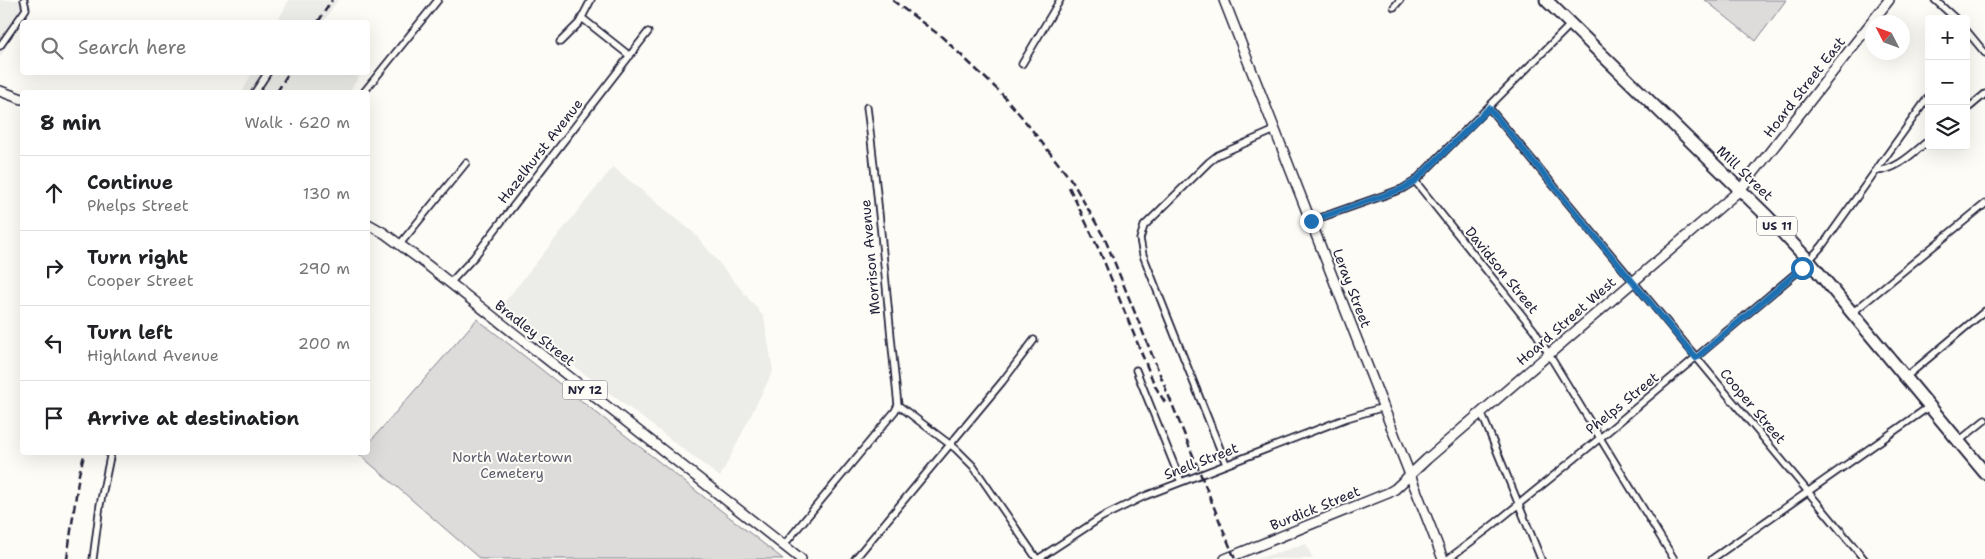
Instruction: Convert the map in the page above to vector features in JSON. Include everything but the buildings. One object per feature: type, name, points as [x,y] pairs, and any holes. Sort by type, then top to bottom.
[{"type":"highway","name":"Mill Street","points":[[1546,0],[1740,190],[1809,261],[1985,474]]},
{"type":"main road","name":"Leray Street","points":[[1224,0],[1443,559]]},
{"type":"main road","name":"Hoard Street East","points":[[1740,190],[1889,0]]},
{"type":"main road","points":[[0,91],[20,97]]},
{"type":"main road","name":"Hoard Street West","points":[[1410,474],[1740,190]]},
{"type":"main road","name":"Bradley Street","points":[[370,225],[400,244],[801,559]]},
{"type":"main road","name":"Burdick Street","points":[[1225,559],[1388,493],[1410,474]]},
{"type":"street","points":[[0,46],[26,9],[24,0]]},
{"type":"street","points":[[366,90],[438,0]]},
{"type":"street","points":[[560,42],[582,18],[590,0]]},
{"type":"street","points":[[1022,64],[1060,0]]},
{"type":"street","points":[[1394,7],[1400,0]]},
{"type":"street","points":[[1935,0],[1952,15]]},
{"type":"street","points":[[582,18],[630,56]]},
{"type":"street","points":[[1311,221],[1402,189],[1415,181],[1571,24]]},
{"type":"street","name":"Hazelhurst Avenue","points":[[450,284],[474,257],[648,32]]},
{"type":"street","points":[[1971,36],[1985,52]]},
{"type":"street","points":[[257,90],[266,75]]},
{"type":"street","points":[[1970,107],[1985,94]]},
{"type":"street","name":"Phelps Street","points":[[1448,559],[1600,438],[1809,261],[1822,246],[1925,102]]},
{"type":"street","name":"Morrison Avenue","points":[[867,107],[898,405]]},
{"type":"street","name":"Cooper Street","points":[[1489,108],[1864,559]]},
{"type":"street","points":[[1226,464],[1143,255],[1140,239],[1144,226],[1209,162],[1218,155],[1275,130]]},
{"type":"street","points":[[1876,171],[1886,170],[1899,163],[1925,143]]},
{"type":"street","points":[[400,244],[466,163]]},
{"type":"street","name":"Davidson Street","points":[[1415,181],[1516,305],[1674,559]]},
{"type":"street","points":[[1852,313],[1985,204]]},
{"type":"street","points":[[1906,377],[1985,311]]},
{"type":"street","points":[[855,559],[1002,382],[1034,340]]},
{"type":"street","points":[[1136,370],[1181,482]]},
{"type":"street","points":[[783,546],[898,405],[949,444],[972,466],[1038,559]]},
{"type":"street","points":[[1712,559],[1930,406]]},
{"type":"street","name":"Snell Street","points":[[1038,559],[1102,517],[1145,496],[1347,418],[1384,407]]},
{"type":"street","points":[[1481,412],[1542,559]]},
{"type":"street","points":[[1959,441],[1985,420]]},
{"type":"street","points":[[93,559],[100,505],[110,455]]},
{"type":"shaded area","points":[[0,0],[30,0],[0,58]]},
{"type":"shaded area","points":[[289,0],[338,0],[324,20],[278,20]]},
{"type":"shaded area","points":[[251,75],[360,75],[350,90],[243,90]]},
{"type":"shaded area","points":[[613,167],[694,233],[764,317],[773,371],[720,477],[499,309]]},
{"type":"shaded area","points":[[1306,544],[1313,559],[1256,559]]},
{"type":"green space","points":[[1705,0],[1786,0],[1756,41]]},
{"type":"green space","name":"North Watertown Cemetery","points":[[477,319],[783,559],[480,559],[360,455],[370,455],[370,442]]},
{"type":"railway","points":[[319,20],[332,0]]},
{"type":"railway","points":[[892,0],[942,37],[1000,92],[1072,181],[1105,239],[1235,559]]},
{"type":"railway","points":[[278,90],[287,75]]},
{"type":"railway","points":[[1069,187],[1101,254],[1155,386],[1166,404]]},
{"type":"railway","points":[[67,559],[79,474],[84,455]]},
{"type":"route","points":[[1311,221],[1358,206],[1402,189],[1415,181],[1489,108],[1696,358],[1802,268]]}]
